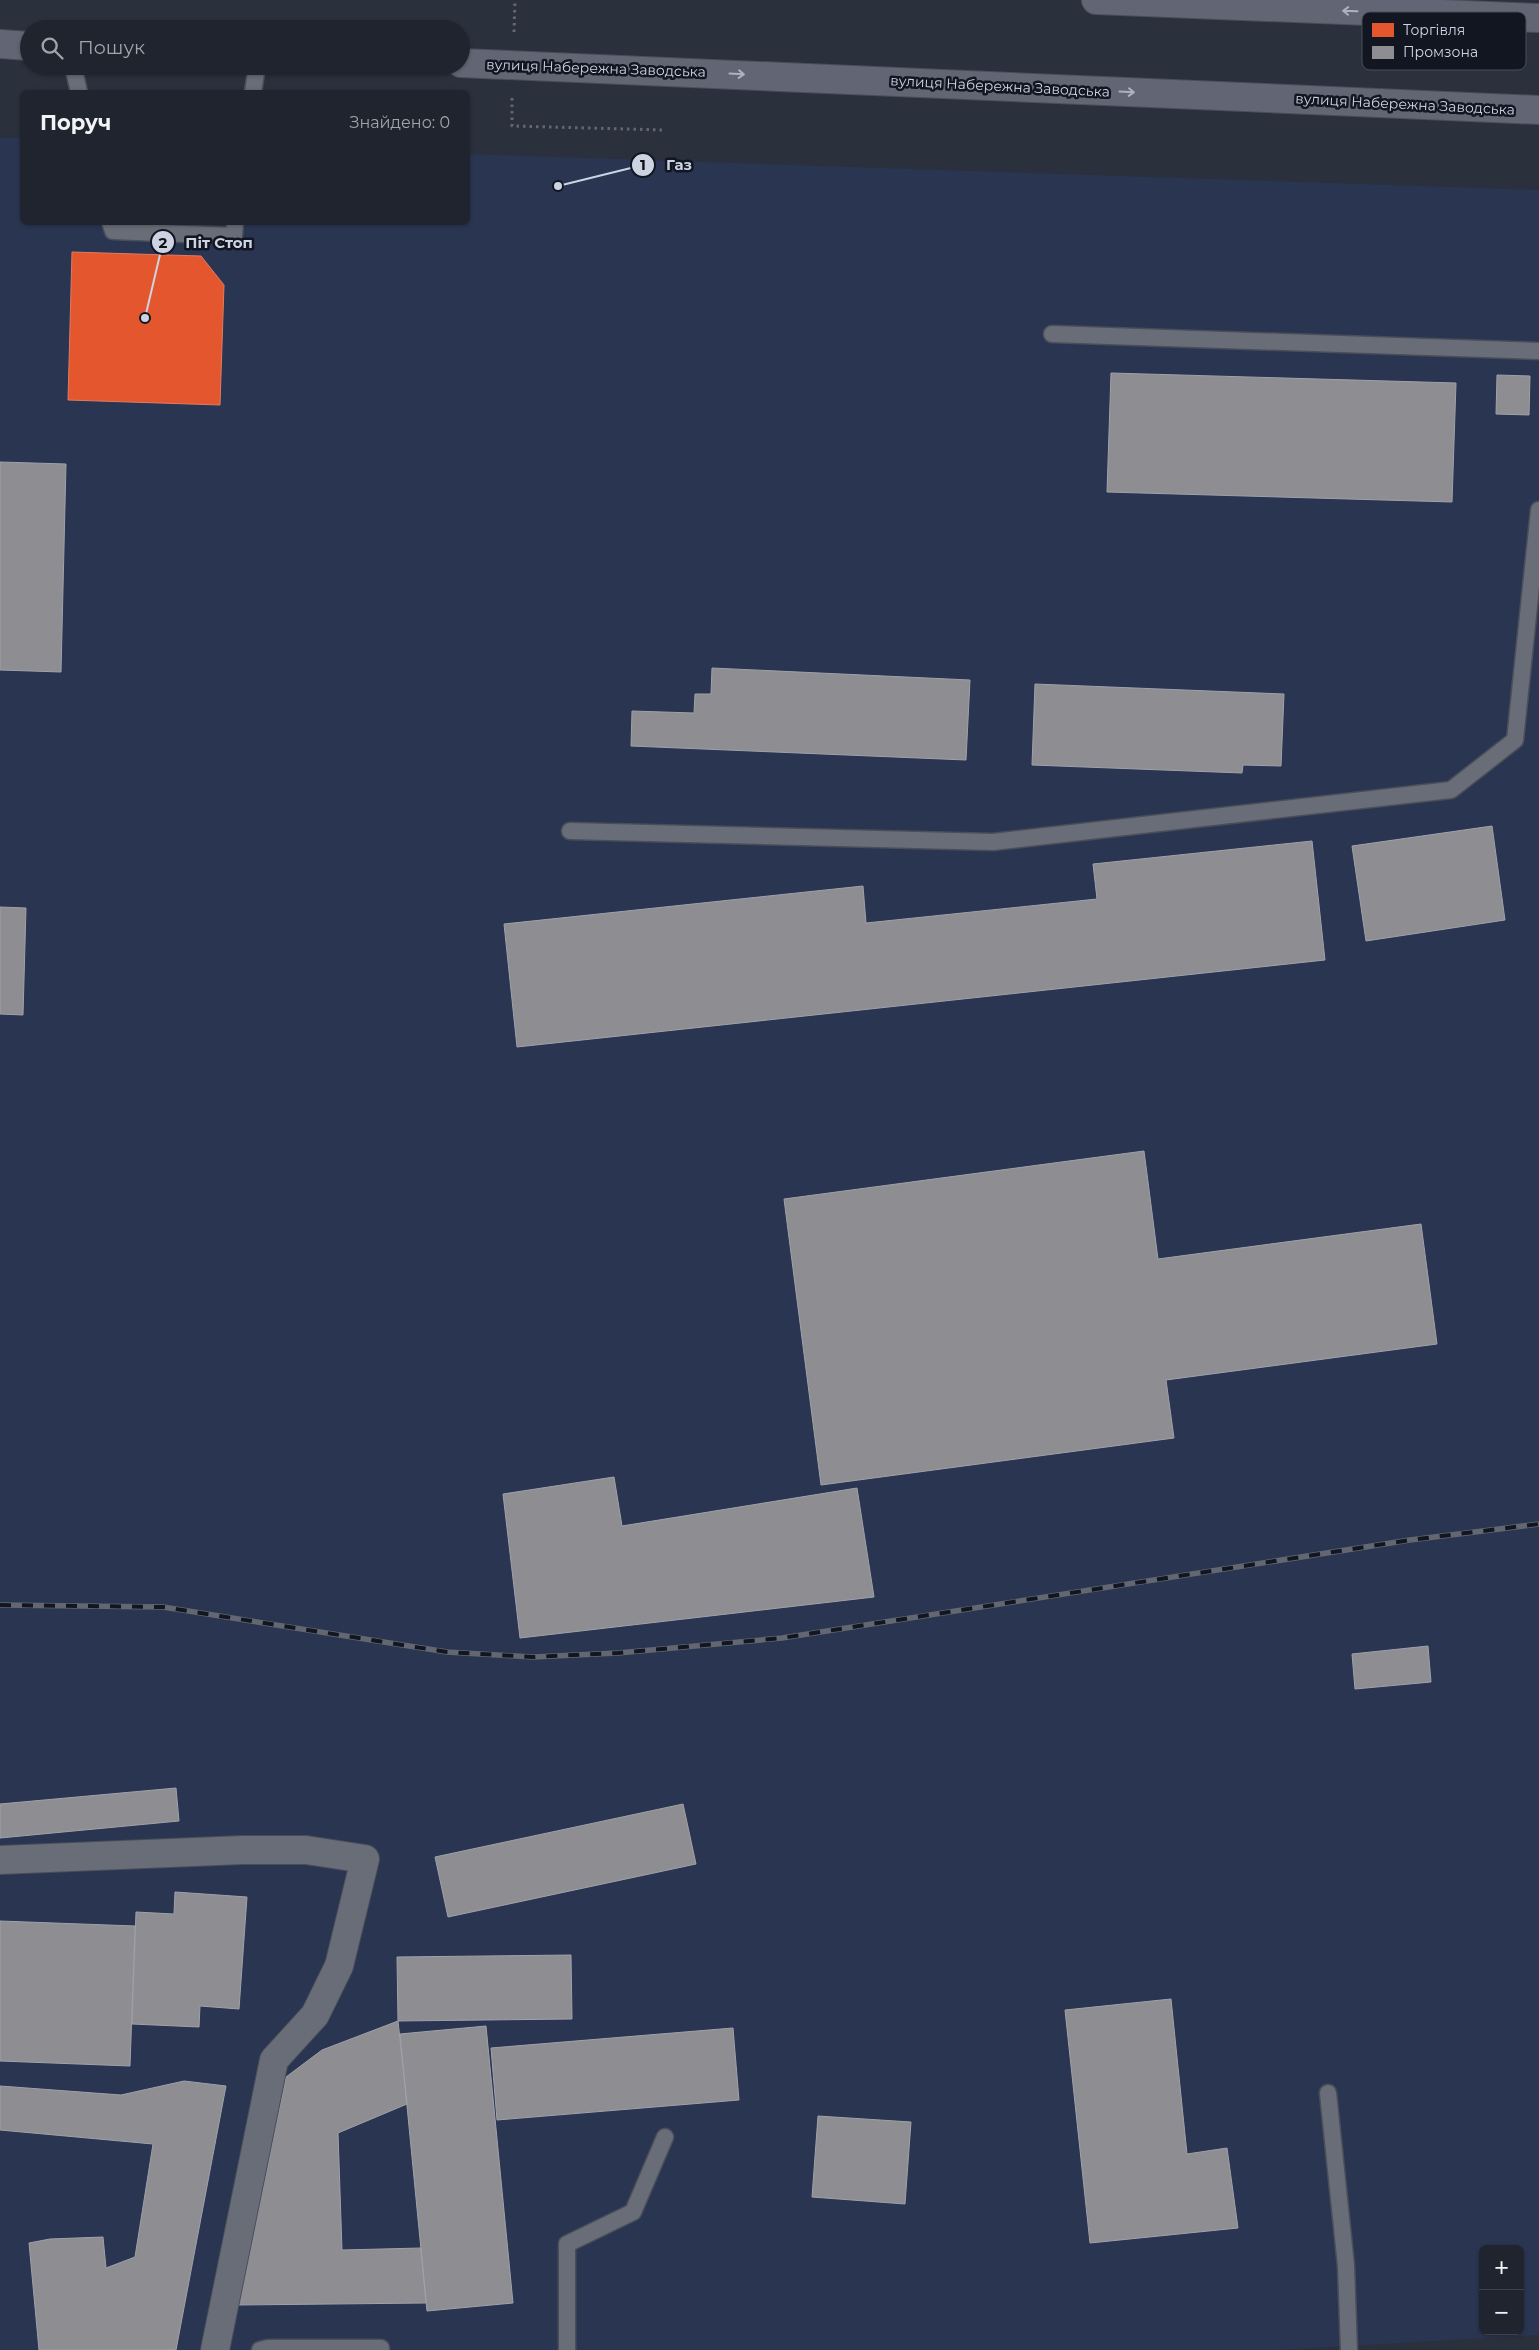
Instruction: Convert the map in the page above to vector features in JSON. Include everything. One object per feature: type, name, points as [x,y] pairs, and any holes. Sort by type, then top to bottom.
[{"type":"main road","points":[[1096,0],[1391,12]]},
{"type":"main road","points":[[1526,17],[1539,18]]},
{"type":"main road","points":[[0,44],[20,45]]},
{"type":"main road","name":"вулиця Набережна Заводська","points":[[470,63],[1539,110]]},
{"type":"street","points":[[0,1860],[242,1850],[306,1850],[365,1859],[339,1966],[315,2015],[274,2060],[214,2350]]},
{"type":"lane","points":[[75,75],[79,90]]},
{"type":"lane","points":[[253,90],[256,75]]},
{"type":"lane","points":[[111,225],[112,231],[234,236],[236,225]]},
{"type":"lane","points":[[1052,334],[1539,351]]},
{"type":"lane","points":[[570,831],[993,842],[1450,790],[1515,740],[1539,510]]},
{"type":"lane","points":[[1328,2093],[1346,2266],[1349,2350]]},
{"type":"lane","points":[[567,2350],[567,2244],[633,2212],[665,2137]]},
{"type":"lane","points":[[260,2350],[268,2348],[381,2348]]},
{"type":"shaded area","points":[[0,138],[20,138],[20,225],[470,225],[470,154],[1539,190],[1539,2335],[1279,2350],[0,2350]]},
{"type":"building: Торгівля","points":[[72,252],[201,256],[224,285],[220,405],[68,400]]},
{"type":"building: Промзона","points":[[1111,373],[1456,383],[1452,502],[1107,492]]},
{"type":"building: Промзона","points":[[1497,375],[1530,376],[1529,415],[1496,414]]},
{"type":"building: Промзона","points":[[0,462],[66,464],[61,672],[0,670]]},
{"type":"building: Промзона","points":[[712,668],[970,680],[966,760],[631,746],[632,711],[694,713],[695,694],[711,694]]},
{"type":"building: Промзона","points":[[1035,684],[1284,694],[1281,766],[1243,765],[1242,773],[1032,765]]},
{"type":"building: Промзона","points":[[1492,826],[1505,920],[1366,941],[1352,846]]},
{"type":"building: Промзона","points":[[1312,841],[1325,960],[517,1047],[504,924],[863,886],[866,923],[1097,899],[1093,864]]},
{"type":"building: Промзона","points":[[0,907],[26,908],[23,1015],[0,1014]]},
{"type":"building: Промзона","points":[[1144,1151],[1158,1259],[1421,1224],[1437,1344],[1166,1380],[1174,1438],[821,1485],[784,1199]]},
{"type":"building: Промзона","points":[[614,1477],[622,1526],[857,1488],[874,1597],[520,1638],[503,1494]]},
{"type":"building: Промзона","points":[[1428,1646],[1431,1682],[1355,1689],[1352,1654]]},
{"type":"building: Промзона","points":[[176,1788],[179,1821],[0,1838],[0,1804]]},
{"type":"building: Промзона","points":[[683,1804],[696,1864],[448,1917],[435,1857]]},
{"type":"building: Промзона","points":[[175,1892],[247,1897],[239,2009],[200,2006],[199,2027],[132,2024],[136,1912],[174,1914]]},
{"type":"building: Промзона","points":[[0,1921],[135,1926],[130,2066],[0,2061]]},
{"type":"building: Промзона","points":[[571,1955],[572,2019],[398,2021],[397,1957]]},
{"type":"building: Промзона","points":[[1171,1999],[1187,2154],[1227,2148],[1238,2228],[1090,2243],[1065,2010]]},
{"type":"building: Промзона","points":[[398,2021],[407,2104],[338,2133],[342,2250],[421,2248],[426,2303],[239,2305],[286,2077],[322,2050]]},
{"type":"building: Промзона","points":[[486,2026],[513,2303],[427,2311],[400,2034]]},
{"type":"building: Промзона","points":[[733,2028],[739,2100],[497,2120],[491,2048]]},
{"type":"building: Промзона","points":[[184,2081],[226,2086],[176,2350],[39,2350],[29,2243],[50,2239],[103,2237],[106,2268],[135,2257],[153,2144],[0,2130],[0,2086],[121,2095]]},
{"type":"building: Промзона","points":[[818,2116],[911,2122],[905,2204],[812,2197]]},
{"type":"railway","points":[[0,1605],[163,1607],[447,1652],[533,1657],[618,1653],[782,1638],[1410,1540],[1539,1524]]},
{"type":"place","name":"Газ","points":[[558,186]]},
{"type":"place","name":"Піт Стоп","points":[[145,318]]}]
